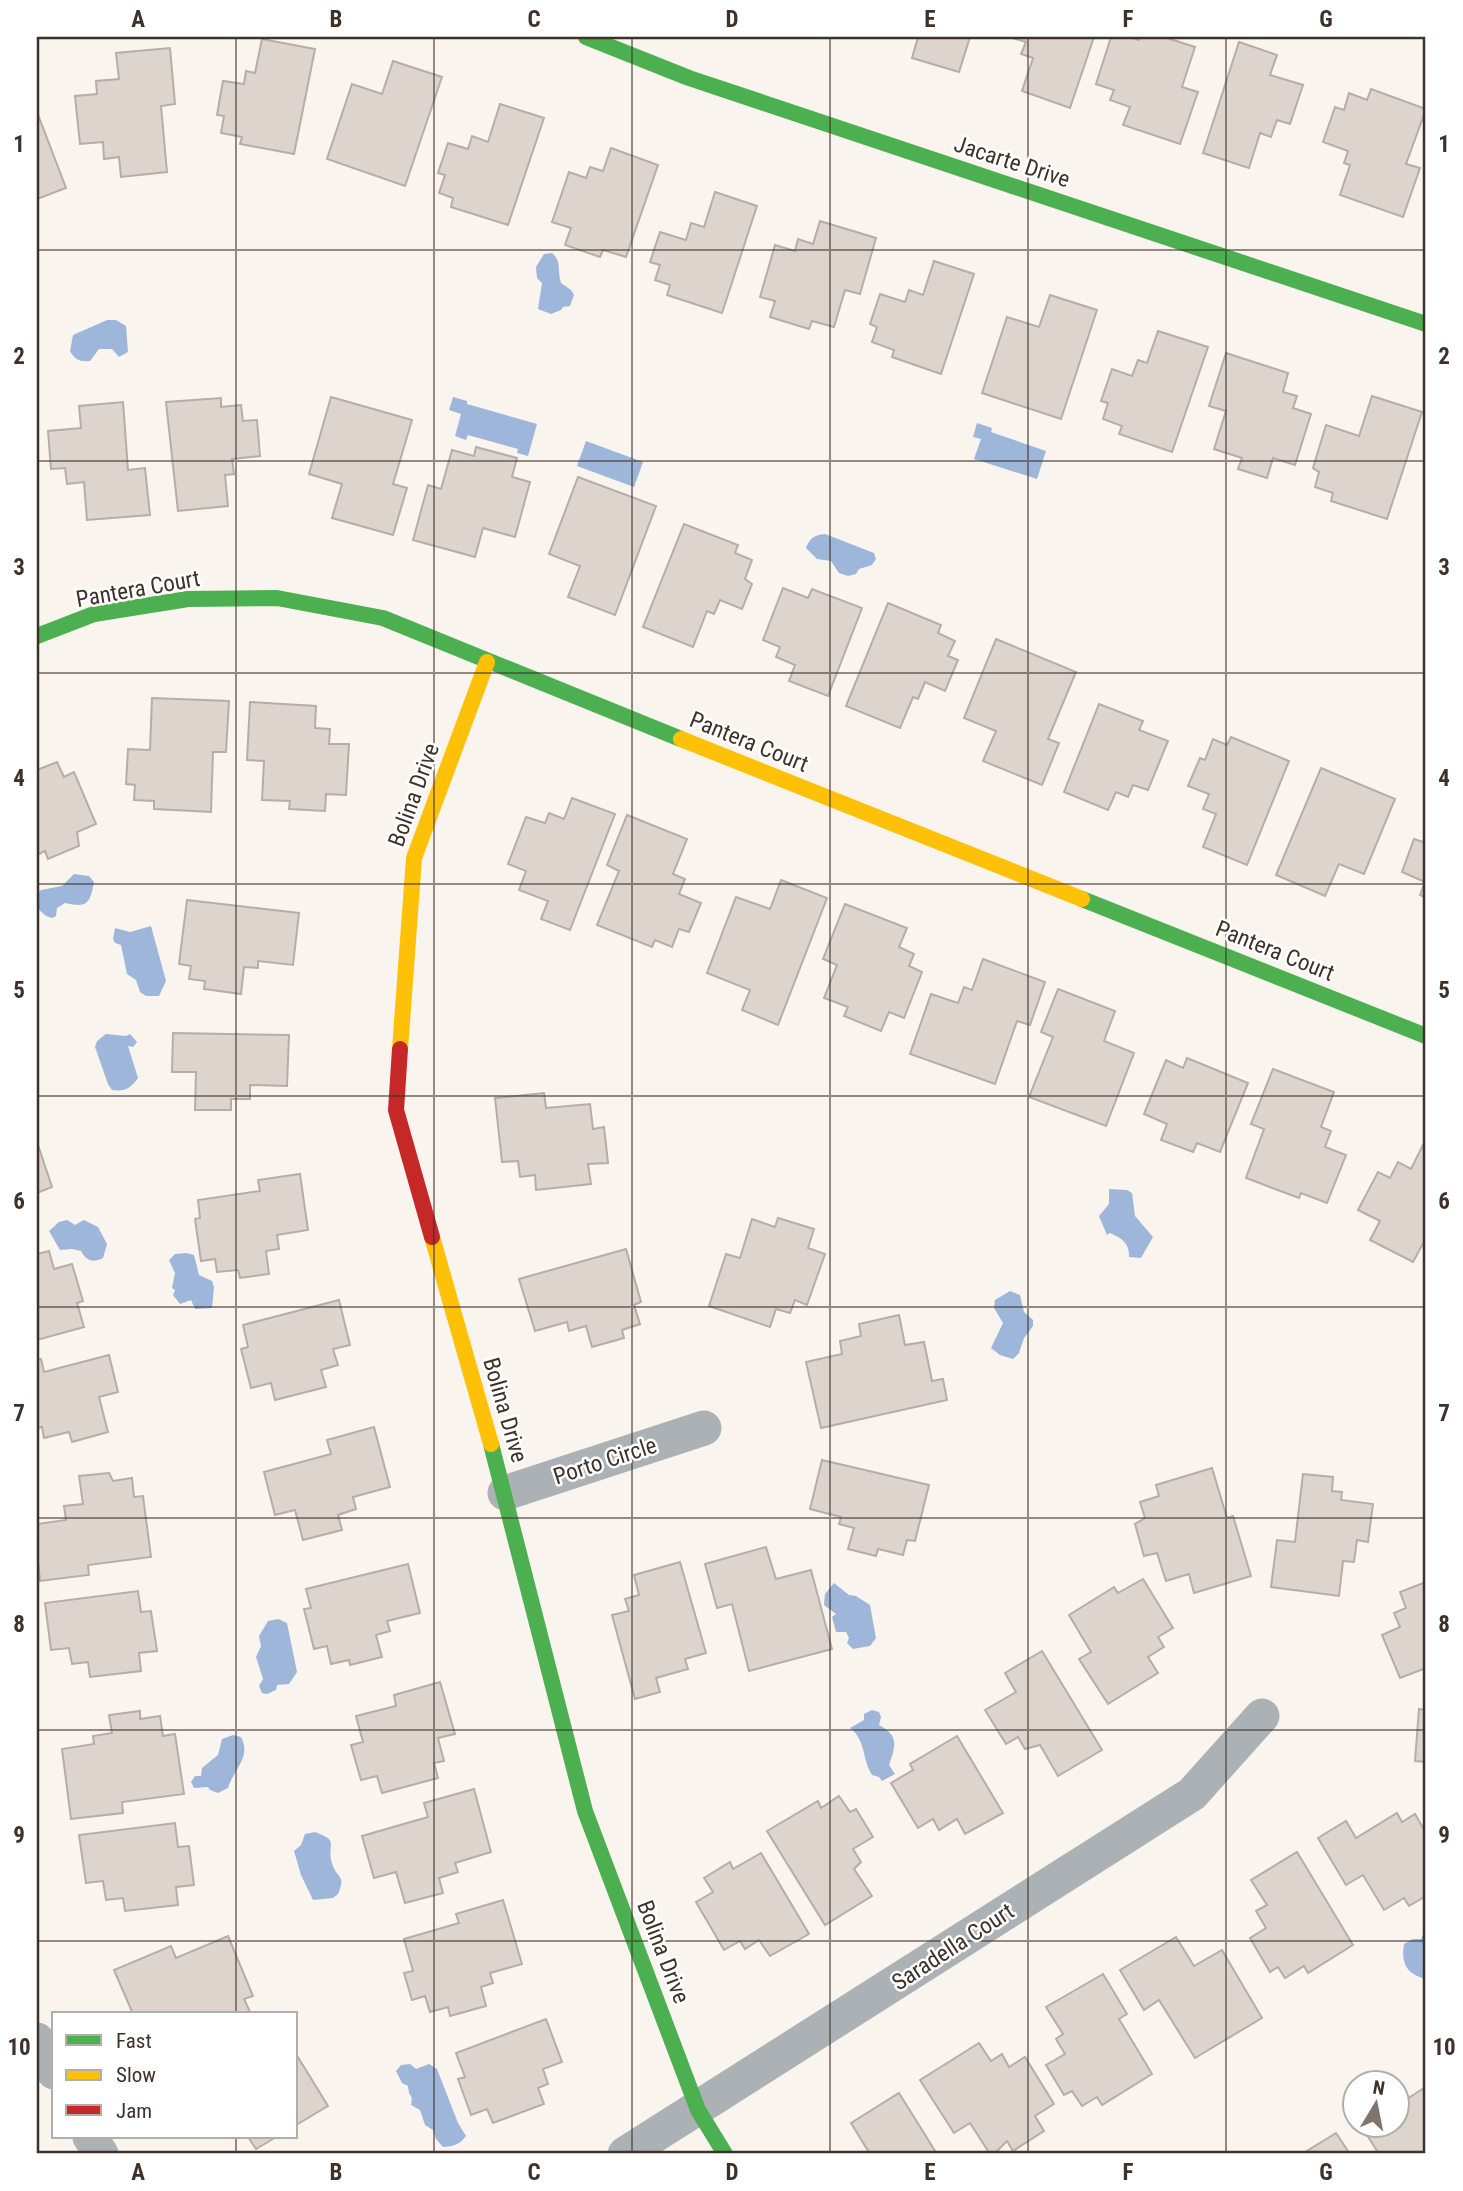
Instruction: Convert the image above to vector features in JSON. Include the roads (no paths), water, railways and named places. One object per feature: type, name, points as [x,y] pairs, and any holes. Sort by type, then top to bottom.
[{"type":"street","name":"Jacarte Drive","points":[[586,37],[689,79],[1426,324]]},
{"type":"street","name":"Pantera Court","points":[[37,636],[94,614],[188,599],[277,598],[383,618],[487,662],[1426,1036]]},
{"type":"street","name":"Bolina Drive","points":[[487,662],[414,858],[396,1110],[505,1493],[585,1811],[698,2110],[726,2154]]},
{"type":"street","name":"Porto Circle","points":[[505,1493],[704,1428]]},
{"type":"street","name":"Saradella Court","points":[[625,2154],[1192,1794],[1262,1716]]},
{"type":"street","points":[[37,2040],[52,2068]]},
{"type":"street","points":[[91,2138],[101,2154]]},
{"type":"water","points":[[552,253],[558,263],[561,283],[574,295],[570,306],[551,314],[538,309],[542,283],[537,278],[536,267],[544,254]]},
{"type":"water","points":[[107,320],[116,320],[126,326],[128,352],[119,357],[112,349],[99,349],[90,361],[76,358],[70,351],[73,335]]},
{"type":"water","points":[[453,397],[467,401],[467,404],[537,424],[528,456],[517,453],[518,449],[468,435],[466,440],[455,436],[461,414],[449,410]]},
{"type":"water","points":[[977,423],[992,428],[991,432],[1046,451],[1037,479],[974,459],[981,439],[973,437]]},
{"type":"water","points":[[586,441],[643,462],[634,487],[577,466]]},
{"type":"water","points":[[825,534],[874,553],[876,559],[872,565],[859,569],[856,574],[848,576],[839,573],[831,561],[817,559],[806,548],[813,538]]},
{"type":"water","points":[[74,874],[89,876],[94,882],[89,900],[78,905],[65,903],[57,908],[56,916],[46,916],[37,908],[37,894],[41,890],[62,886]]},
{"type":"water","points":[[151,926],[166,981],[159,996],[146,996],[140,992],[136,980],[127,974],[121,945],[113,939],[115,928],[130,932]]},
{"type":"water","points":[[106,1034],[130,1034],[137,1042],[133,1047],[128,1046],[138,1078],[124,1090],[112,1090],[95,1047],[97,1041]]},
{"type":"water","points":[[1109,1189],[1132,1193],[1135,1216],[1153,1237],[1141,1258],[1129,1257],[1124,1242],[1110,1233],[1107,1235],[1099,1216],[1109,1204]]},
{"type":"water","points":[[67,1220],[75,1225],[84,1220],[98,1227],[107,1244],[103,1258],[90,1260],[81,1251],[60,1250],[49,1231],[59,1222]]},
{"type":"water","points":[[175,1254],[194,1255],[199,1275],[212,1281],[212,1308],[195,1309],[191,1300],[180,1304],[173,1295],[175,1273],[169,1260]]},
{"type":"water","points":[[1010,1291],[1020,1295],[1024,1312],[1033,1320],[1033,1326],[1013,1359],[1000,1355],[991,1348],[1003,1323],[994,1308],[995,1300]]},
{"type":"water","points":[[834,1583],[849,1595],[856,1596],[870,1605],[876,1638],[870,1646],[853,1649],[847,1643],[849,1638],[846,1632],[836,1632],[832,1617],[836,1614],[824,1605],[825,1594]]},
{"type":"water","points":[[278,1619],[287,1623],[297,1672],[289,1684],[277,1685],[276,1690],[267,1694],[262,1693],[259,1686],[263,1679],[256,1657],[261,1646],[259,1636],[268,1621]]},
{"type":"water","points":[[872,1710],[879,1712],[879,1725],[890,1733],[894,1742],[889,1765],[895,1774],[882,1781],[872,1775],[859,1738],[850,1728],[864,1720],[864,1714]]},
{"type":"water","points":[[233,1735],[241,1737],[244,1751],[228,1788],[218,1793],[208,1787],[194,1788],[191,1782],[195,1776],[201,1776],[202,1768],[218,1755],[222,1739]]},
{"type":"water","points":[[315,1832],[330,1841],[332,1863],[341,1880],[338,1894],[333,1898],[313,1900],[301,1875],[294,1851],[301,1845],[305,1834]]},
{"type":"water","points":[[1426,1928],[1426,1979],[1409,1971],[1404,1962],[1403,1951],[1404,1944],[1413,1939],[1421,1939]]},
{"type":"water","points":[[410,2064],[416,2069],[429,2064],[437,2069],[458,2123],[466,2136],[459,2143],[443,2147],[433,2130],[425,2125],[420,2110],[411,2105],[408,2086],[402,2083],[396,2071],[401,2065]]}]
